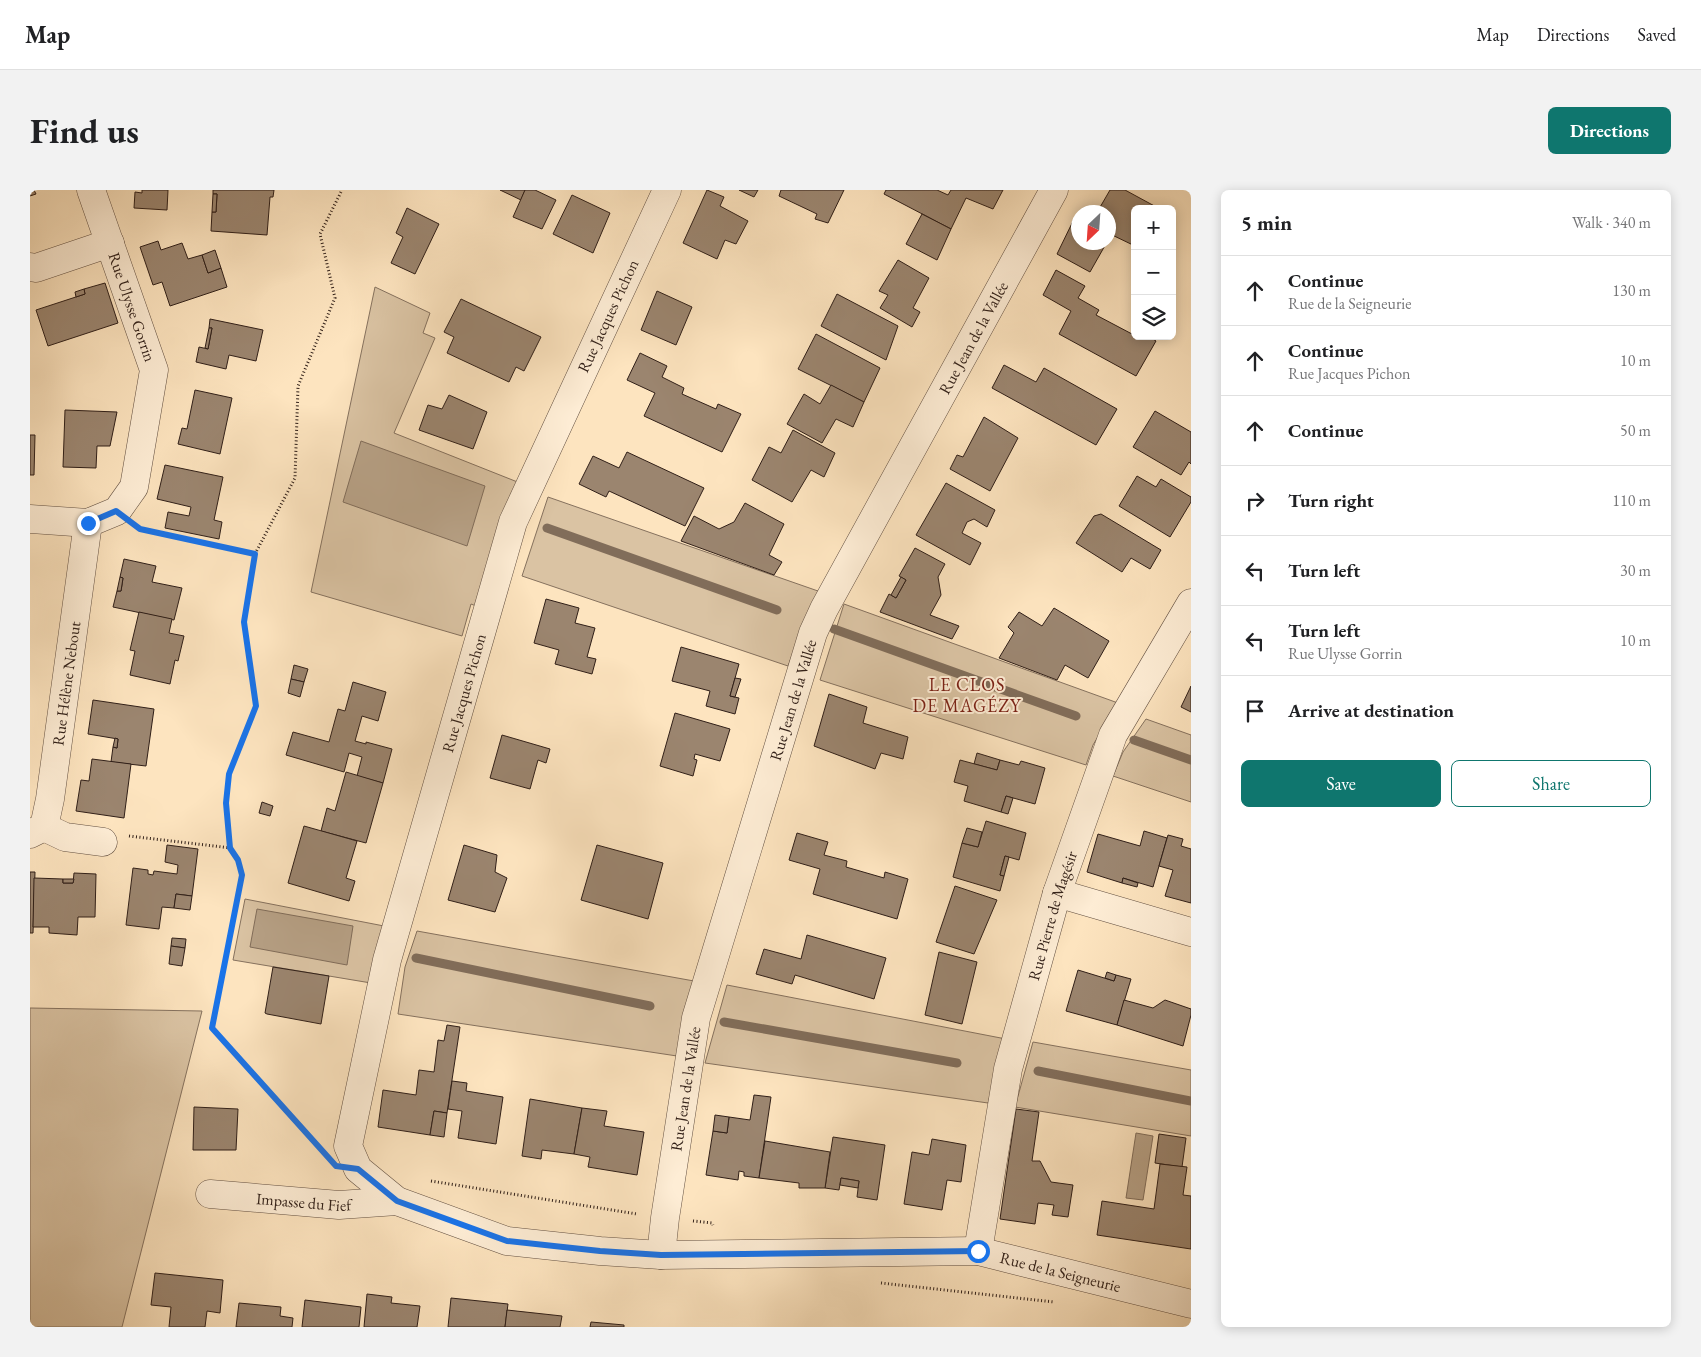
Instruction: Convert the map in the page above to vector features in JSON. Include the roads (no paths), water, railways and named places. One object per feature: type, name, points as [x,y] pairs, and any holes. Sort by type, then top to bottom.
[{"type":"street","name":"Rue Ulysse Gorrin","points":[[30,520],[88,523],[116,511],[134,487],[154,370],[91,190]]},
{"type":"street","name":"Rue Jacques Pichon","points":[[397,1201],[358,1169],[348,1146],[387,960],[514,522],[666,190]]},
{"type":"street","name":"Rue Jean de la Vallée","points":[[661,1255],[696,1018],[813,633],[1054,190]]},
{"type":"street","points":[[30,267],[36,268],[110,243]]},
{"type":"street","name":"Rue Hélène Nebout","points":[[37,831],[50,799],[88,523]]},
{"type":"street","name":"Rue Pierre de Magésir","points":[[978,1251],[1008,1069],[1057,893],[1113,735],[1191,603]]},
{"type":"street","points":[[37,831],[103,842]]},
{"type":"street","points":[[1057,893],[1191,932]]},
{"type":"street","name":"Impasse du Fief","points":[[210,1194],[339,1205],[397,1201]]},
{"type":"street","name":"Rue de la Seigneurie","points":[[397,1201],[507,1241],[600,1251],[661,1255],[978,1251],[1191,1304]]},
{"type":"waterway","points":[[547,528],[777,610]]},
{"type":"waterway","points":[[834,629],[1076,716]]},
{"type":"waterway","points":[[1134,740],[1191,760]]},
{"type":"waterway","points":[[416,958],[650,1006]]},
{"type":"waterway","points":[[724,1022],[957,1063]]},
{"type":"waterway","points":[[1038,1071],[1191,1101]]},
{"type":"district","name":"LE CLOS DE MAGÉZY","points":[[967,694]]}]
